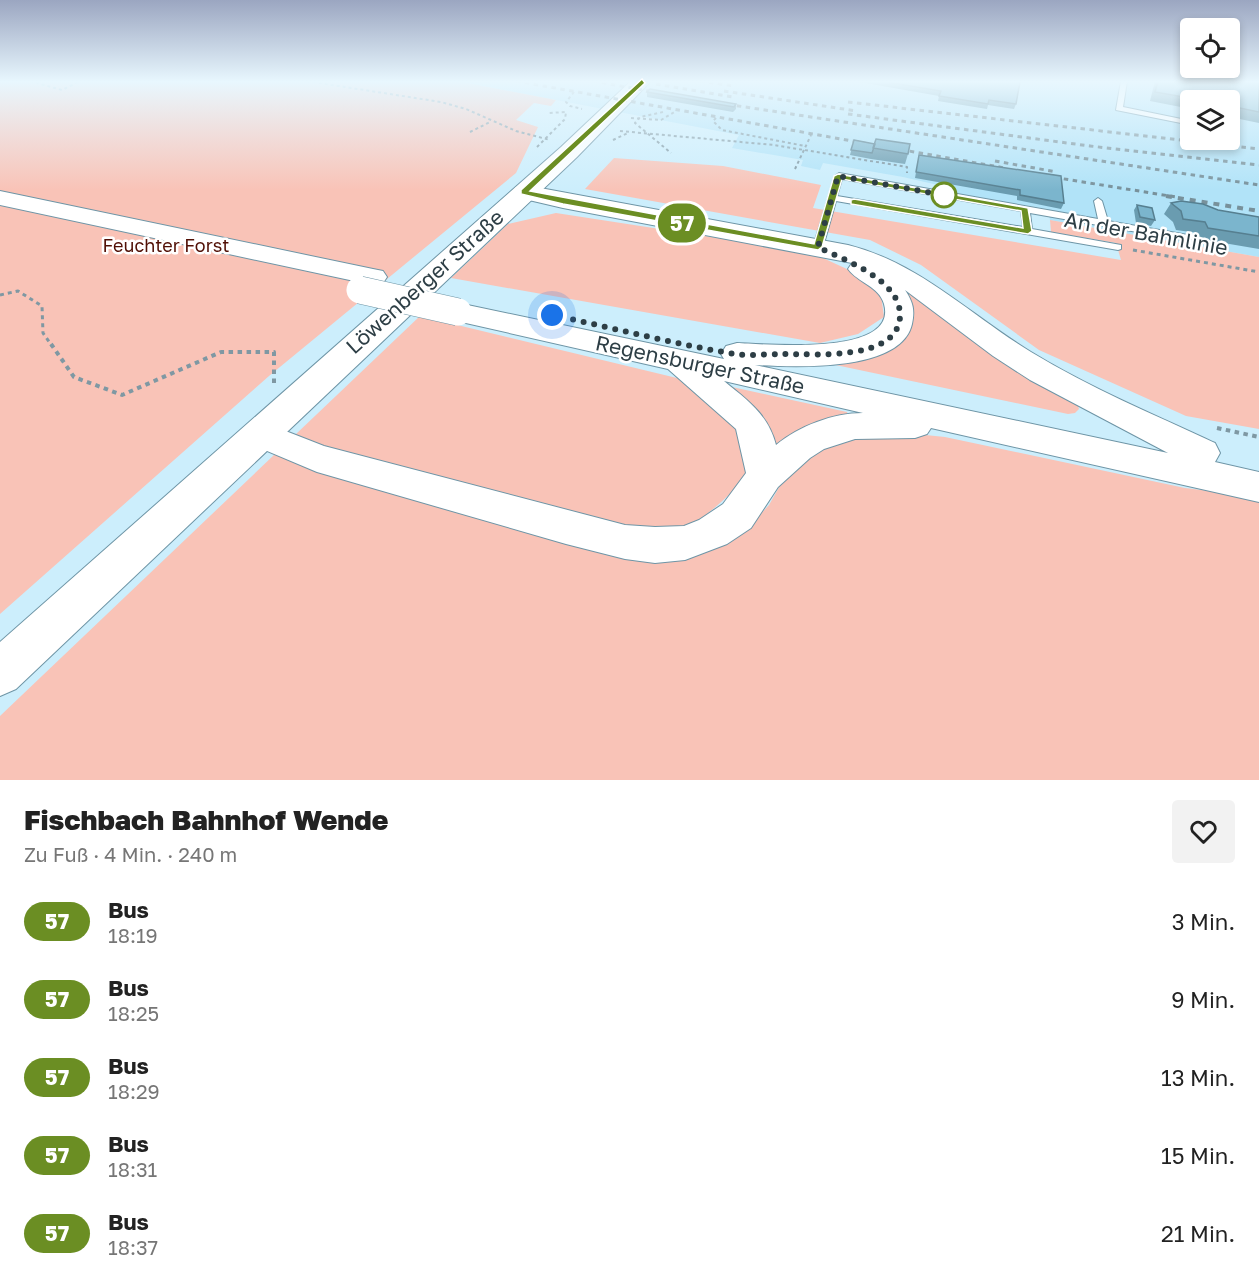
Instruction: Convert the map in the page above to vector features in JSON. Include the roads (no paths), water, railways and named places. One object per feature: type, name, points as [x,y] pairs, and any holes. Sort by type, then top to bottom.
[{"type":"main road","name":"Löwenberger Straße","points":[[0,673],[604,117]]},
{"type":"main road","points":[[534,183],[563,201],[848,253],[899,273],[1042,374],[1070,390],[1202,453]]},
{"type":"main road","name":"Regensburger Straße","points":[[0,198],[366,284]]},
{"type":"main road","name":"Regensburger Straße","points":[[0,212],[464,305],[737,354],[1259,465]]},
{"type":"main road","points":[[737,354],[849,353],[878,344],[897,329],[900,316],[898,303],[885,285],[870,273],[818,247]]},
{"type":"main road","name":"Regensburger Straße","points":[[464,305],[674,360],[1259,487]]},
{"type":"main road","points":[[674,360],[748,420],[755,431],[765,476]]},
{"type":"main road","points":[[260,434],[317,458],[625,542],[655,545],[685,543],[713,532],[737,516],[765,476],[797,448],[812,439],[838,429],[878,425],[980,426]]},
{"type":"lane","points":[[1164,117],[1180,121]]},
{"type":"lane","points":[[818,247],[838,176],[1188,238]]},
{"type":"lane","name":"An der Bahnlinie","points":[[832,198],[1118,247]]},
{"type":"lane","points":[[1098,201],[1104,223]]},
{"type":"lane","points":[[1025,209],[1028,231]]},
{"type":"railway","points":[[720,117],[869,144]]},
{"type":"railway","points":[[814,117],[1259,185]]},
{"type":"railway","points":[[874,117],[1090,146],[1259,165]]},
{"type":"railway","points":[[983,117],[1259,149]]},
{"type":"railway","points":[[892,148],[1005,168]]},
{"type":"railway","points":[[995,161],[1057,172]]},
{"type":"railway","points":[[1046,176],[1176,197]]},
{"type":"railway","points":[[1166,196],[1259,211]]},
{"type":"park label","name":"Feuchter Forst","points":[[166,246]]}]
